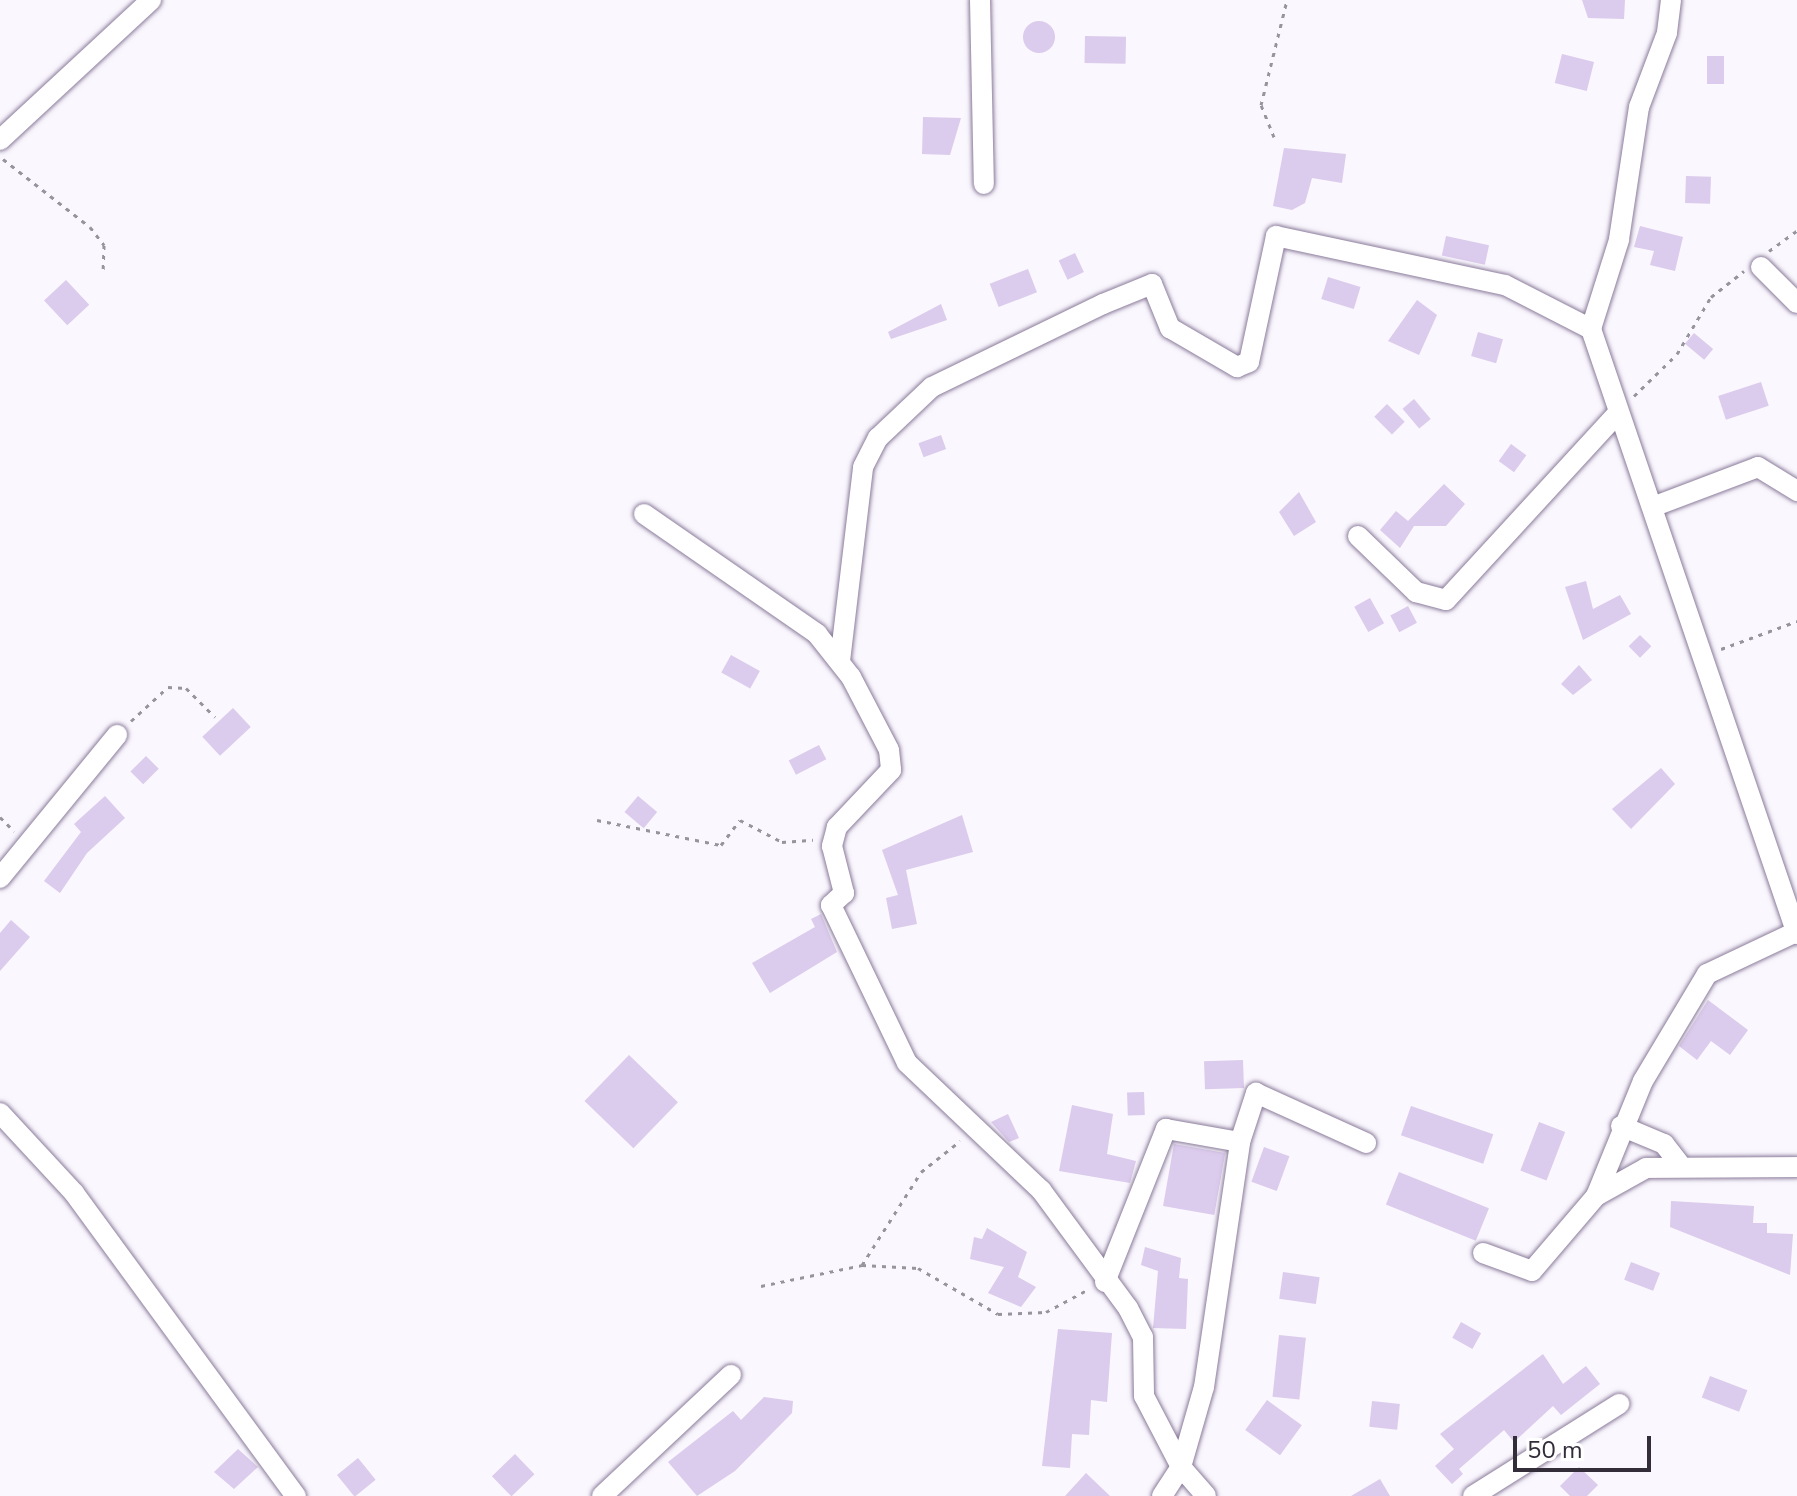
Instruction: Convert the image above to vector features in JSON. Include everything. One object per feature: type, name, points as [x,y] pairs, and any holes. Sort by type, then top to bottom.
[{"type":"street","points":[[0,140],[151,0]]},
{"type":"street","points":[[980,0],[984,184]]},
{"type":"street","points":[[1596,1196],[1621,1126],[1707,974],[1797,933],[1655,506],[1618,413],[1591,329],[1619,240],[1639,107],[1667,33],[1671,0]]},
{"type":"street","points":[[840,661],[863,467],[878,438],[932,387],[1103,304],[1152,284],[1170,328],[1237,367],[1249,362],[1276,236],[1505,285],[1591,329]]},
{"type":"street","points":[[1759,263],[1797,303]]},
{"type":"street","points":[[1358,536],[1416,592],[1446,600],[1618,413]]},
{"type":"street","points":[[1655,506],[1758,467],[1797,491]]},
{"type":"street","points":[[644,514],[817,634],[840,661],[889,750],[891,770],[837,827],[832,846],[844,893],[831,905],[907,1063],[1041,1190],[1143,1337],[1144,1396],[1181,1467],[1206,1496]]},
{"type":"street","points":[[0,878],[117,735]]},
{"type":"street","points":[[1162,1496],[1181,1467],[1204,1387],[1240,1142],[1256,1093],[1366,1143]]},
{"type":"street","points":[[0,1113],[101,1228],[296,1496]]},
{"type":"street","points":[[1621,1126],[1664,1144],[1679,1163]]},
{"type":"street","points":[[1105,1282],[1166,1129],[1240,1142]]},
{"type":"street","points":[[1483,1253],[1532,1271],[1596,1196],[1646,1168],[1679,1163],[1797,1167]]},
{"type":"street","points":[[602,1496],[731,1375]]},
{"type":"street","points":[[1473,1496],[1619,1404]]},
{"type":"path","points":[[1274,137],[1261,105],[1287,0]]},
{"type":"path","points":[[0,156],[90,227],[104,245],[103,270]]},
{"type":"path","points":[[1618,413],[1677,354],[1711,297],[1797,231]]},
{"type":"path","points":[[1703,656],[1797,621]]},
{"type":"path","points":[[117,735],[168,687],[186,688],[215,717]]},
{"type":"path","points":[[597,820],[721,845],[740,820],[782,842],[801,837],[832,846]]},
{"type":"path","points":[[862,1265],[921,1172],[975,1128]]},
{"type":"path","points":[[761,1286],[862,1265],[918,1268],[998,1314],[1046,1312],[1105,1282]]},
{"type":"building","points":[[1582,0],[1625,0],[1624,19],[1588,18]]},
{"type":"building","points":[[1039,21],[1050,26],[1055,37],[1050,48],[1039,53],[1028,48],[1023,37],[1028,26]]},
{"type":"building","points":[[1085,36],[1126,37],[1126,64],[1085,63]]},
{"type":"building","points":[[1562,54],[1594,62],[1587,91],[1555,83]]},
{"type":"building","points":[[1707,56],[1724,56],[1724,84],[1707,84]]},
{"type":"building","points":[[923,117],[961,118],[950,155],[922,154]]},
{"type":"building","points":[[1284,148],[1346,154],[1342,183],[1312,178],[1305,203],[1292,210],[1273,206]]},
{"type":"building","points":[[1686,176],[1711,177],[1710,204],[1685,203]]},
{"type":"building","points":[[1640,226],[1683,237],[1675,271],[1650,265],[1654,251],[1634,247]]},
{"type":"building","points":[[1446,236],[1489,245],[1485,265],[1442,256]]},
{"type":"building","points":[[1075,253],[1084,272],[1068,280],[1059,261]]},
{"type":"building","points":[[1028,269],[1037,292],[999,307],[990,284]]},
{"type":"building","points":[[1328,277],[1361,287],[1354,309],[1321,299]]},
{"type":"building","points":[[66,280],[89,305],[67,325],[44,300]]},
{"type":"building","points":[[1417,300],[1437,315],[1419,355],[1388,341]]},
{"type":"building","points":[[941,304],[947,320],[891,339],[888,332]]},
{"type":"building","points":[[1478,332],[1503,339],[1496,363],[1471,356]]},
{"type":"building","points":[[1694,333],[1713,349],[1704,360],[1685,344]]},
{"type":"building","points":[[1761,382],[1769,406],[1726,420],[1718,396]]},
{"type":"building","points":[[1414,399],[1431,419],[1419,429],[1403,409]]},
{"type":"building","points":[[1387,404],[1405,422],[1392,434],[1374,417]]},
{"type":"building","points":[[941,435],[946,449],[924,457],[918,443]]},
{"type":"building","points":[[1511,444],[1526,455],[1514,472],[1499,461]]},
{"type":"building","points":[[1444,484],[1465,504],[1446,526],[1414,526],[1400,548],[1380,530],[1396,511],[1408,521]]},
{"type":"building","points":[[1299,492],[1316,522],[1294,536],[1279,512]]},
{"type":"building","points":[[1586,581],[1593,609],[1620,595],[1631,614],[1583,640],[1565,587]]},
{"type":"building","points":[[1370,598],[1384,623],[1368,632],[1354,607]]},
{"type":"building","points":[[1408,606],[1417,623],[1399,632],[1390,615]]},
{"type":"building","points":[[1640,635],[1651,646],[1640,658],[1629,646]]},
{"type":"building","points":[[731,655],[760,671],[750,688],[721,672]]},
{"type":"building","points":[[1579,665],[1592,680],[1573,695],[1561,684]]},
{"type":"building","points":[[233,708],[251,727],[220,756],[202,737]]},
{"type":"building","points":[[819,745],[826,759],[796,775],[789,760]]},
{"type":"building","points":[[146,756],[159,769],[143,784],[130,772]]},
{"type":"building","points":[[1661,768],[1675,784],[1631,829],[1612,809]]},
{"type":"building","points":[[105,796],[125,818],[87,853],[60,893],[44,881],[81,832],[74,824]]},
{"type":"building","points":[[638,796],[657,812],[644,828],[625,812]]},
{"type":"building","points":[[962,815],[973,852],[906,870],[917,924],[892,929],[886,898],[898,895],[882,850]]},
{"type":"building","points":[[821,914],[837,952],[770,993],[752,963],[815,927],[811,919]]},
{"type":"building","points":[[11,920],[30,937],[0,971],[0,933]]},
{"type":"building","points":[[1708,1000],[1748,1030],[1730,1055],[1711,1041],[1697,1060],[1679,1046]]},
{"type":"building","points":[[629,1055],[678,1102],[633,1148],[585,1101]]},
{"type":"building","points":[[1243,1060],[1244,1088],[1205,1089],[1204,1061]]},
{"type":"building","points":[[1144,1092],[1145,1115],[1128,1116],[1127,1093]]},
{"type":"building","points":[[1072,1105],[1113,1114],[1107,1154],[1136,1161],[1130,1183],[1059,1171]]},
{"type":"building","points":[[1411,1106],[1493,1134],[1483,1164],[1401,1135]]},
{"type":"building","points":[[1008,1114],[1019,1138],[1009,1142],[991,1122]]},
{"type":"building","points":[[1539,1122],[1565,1132],[1547,1181],[1520,1171]]},
{"type":"building","points":[[1174,1144],[1225,1153],[1214,1215],[1163,1206]]},
{"type":"building","points":[[1264,1147],[1289,1156],[1277,1191],[1251,1182]]},
{"type":"building","points":[[1399,1172],[1489,1208],[1476,1241],[1386,1204]]},
{"type":"building","points":[[1671,1201],[1754,1206],[1753,1223],[1767,1223],[1767,1233],[1793,1234],[1790,1275],[1670,1227]]},
{"type":"building","points":[[987,1228],[1027,1252],[1018,1277],[1036,1287],[1021,1307],[988,1293],[1004,1267],[970,1259],[974,1237],[982,1239]]},
{"type":"building","points":[[1145,1247],[1181,1258],[1179,1278],[1188,1279],[1186,1329],[1153,1328],[1158,1271],[1141,1265]]},
{"type":"building","points":[[1631,1262],[1660,1273],[1653,1291],[1624,1280]]},
{"type":"building","points":[[1283,1272],[1320,1277],[1316,1304],[1279,1299]]},
{"type":"building","points":[[1461,1322],[1481,1333],[1472,1349],[1452,1338]]},
{"type":"building","points":[[1058,1329],[1112,1333],[1107,1402],[1091,1400],[1089,1435],[1072,1434],[1070,1468],[1042,1466]]},
{"type":"building","points":[[1279,1335],[1306,1338],[1299,1399],[1273,1397]]},
{"type":"building","points":[[1543,1354],[1563,1384],[1586,1366],[1600,1384],[1561,1415],[1553,1406],[1514,1442],[1504,1430],[1459,1469],[1463,1474],[1452,1484],[1435,1466],[1454,1449],[1440,1434]]},
{"type":"building","points":[[1710,1376],[1747,1390],[1739,1412],[1702,1397]]},
{"type":"building","points":[[764,1397],[793,1401],[792,1413],[735,1471],[697,1496],[668,1462],[733,1411],[741,1420]]},
{"type":"building","points":[[1267,1400],[1302,1425],[1280,1455],[1245,1430]]},
{"type":"building","points":[[1372,1401],[1400,1404],[1397,1430],[1369,1427]]},
{"type":"building","points":[[238,1449],[258,1467],[234,1489],[214,1472]]},
{"type":"building","points":[[515,1454],[534,1474],[512,1496],[492,1476]]},
{"type":"building","points":[[358,1458],[376,1480],[354,1496],[337,1475]]},
{"type":"building","points":[[1579,1467],[1598,1485],[1587,1496],[1570,1496],[1560,1486]]},
{"type":"building","points":[[1086,1473],[1110,1496],[1065,1496]]},
{"type":"building","points":[[1380,1479],[1390,1496],[1351,1496]]}]
